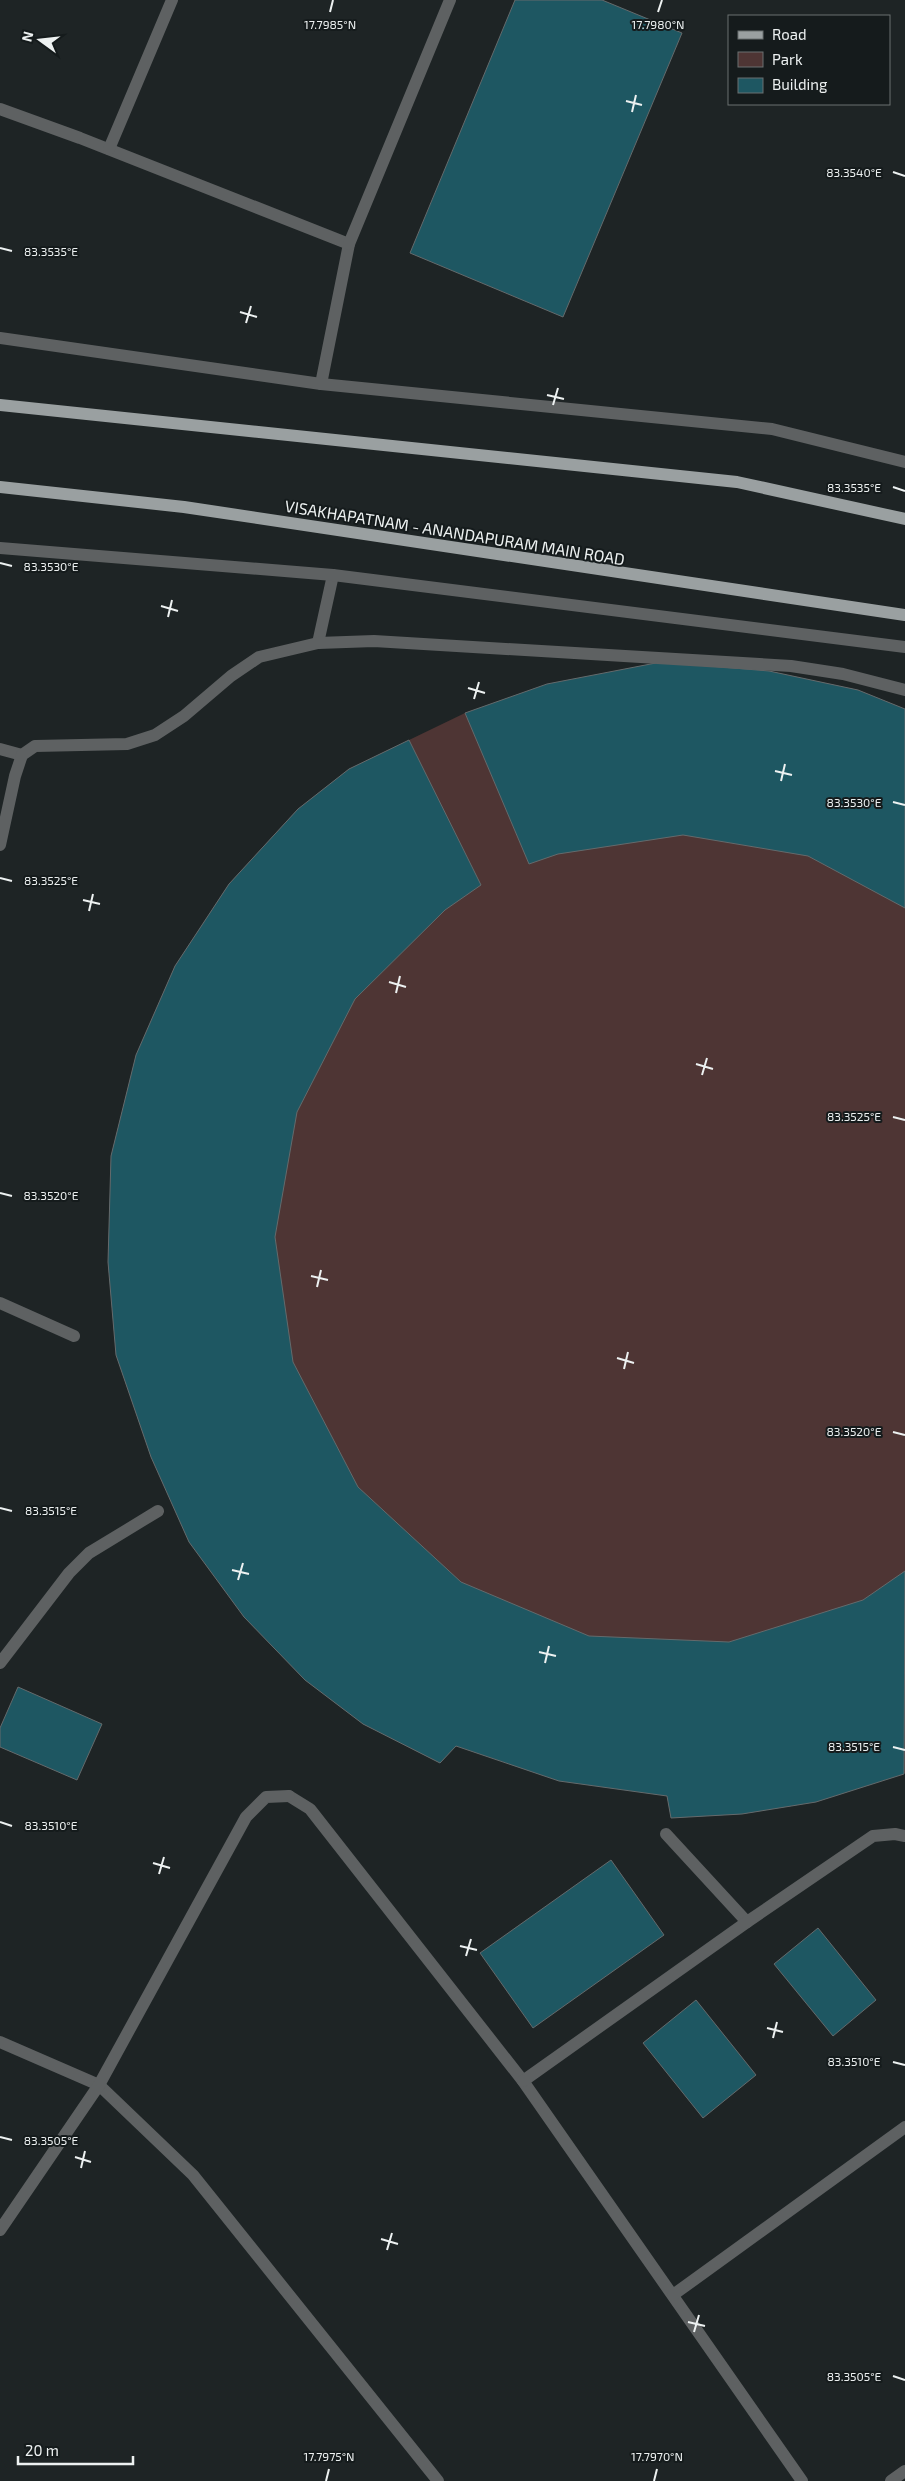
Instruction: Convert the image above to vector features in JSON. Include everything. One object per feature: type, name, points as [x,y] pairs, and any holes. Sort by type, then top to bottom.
[{"type":"main road","points":[[0,405],[738,482],[905,519]]},
{"type":"main road","name":"VISAKHAPATNAM - ANANDAPURAM MAIN ROAD","points":[[0,487],[184,507],[905,615]]},
{"type":"street","points":[[109,149],[172,0]]},
{"type":"street","points":[[321,384],[349,244],[450,0]]},
{"type":"street","points":[[0,109],[109,149],[349,244]]},
{"type":"street","points":[[0,338],[321,384],[772,429],[905,462]]},
{"type":"street","points":[[0,548],[333,575],[905,646]]},
{"type":"street","points":[[318,643],[333,575]]},
{"type":"street","points":[[0,845],[15,776],[22,755],[35,746],[91,747],[127,744],[155,735],[184,716],[231,676],[259,657],[318,643],[374,640],[791,666],[843,674],[905,690]]},
{"type":"street","points":[[0,750],[22,755]]},
{"type":"street","points":[[0,1303],[74,1336]]},
{"type":"street","points":[[0,1662],[69,1573],[89,1553],[158,1511]]},
{"type":"street","points":[[0,2230],[99,2085],[246,1817],[266,1797],[290,1796],[310,1809],[523,2081],[802,2481]]},
{"type":"street","points":[[666,1834],[747,1922]]},
{"type":"street","points":[[523,2081],[747,1922],[873,1836],[895,1834],[905,1836]]},
{"type":"street","points":[[0,2042],[99,2085],[193,2174],[438,2481]]},
{"type":"street","points":[[672,2295],[905,2127]]},
{"type":"street","points":[[891,2481],[905,2471]]},
{"type":"green space","points":[[661,662],[769,671],[858,690],[905,709],[905,1773],[816,1802],[742,1814],[671,1818],[667,1796],[456,1746],[440,1763],[363,1724],[305,1680],[244,1617],[189,1542],[151,1457],[116,1355],[108,1262],[111,1156],[136,1055],[175,966],[229,884],[298,809],[349,769],[465,713]]},
{"type":"building","points":[[515,0],[602,0],[682,33],[563,317],[410,253]]},
{"type":"building","points":[[661,662],[769,671],[858,690],[905,709],[905,908],[808,856],[683,835],[558,854],[529,864],[465,713],[547,684]]},
{"type":"building","points":[[409,740],[481,885],[445,910],[355,999],[297,1112],[275,1237],[293,1362],[358,1487],[461,1582],[589,1636],[729,1642],[863,1600],[905,1571],[904,1774],[816,1802],[742,1814],[671,1818],[667,1796],[559,1781],[456,1746],[440,1763],[363,1724],[305,1680],[244,1617],[189,1542],[151,1457],[116,1355],[108,1262],[111,1156],[136,1055],[175,966],[229,884],[298,809],[349,769]]},
{"type":"building","points":[[18,1687],[102,1724],[77,1780],[0,1747],[0,1728]]},
{"type":"building","points":[[611,1860],[664,1935],[533,2028],[480,1953]]},
{"type":"building","points":[[818,1928],[876,2000],[833,2036],[774,1964]]},
{"type":"building","points":[[696,2000],[756,2075],[703,2118],[643,2043]]}]
